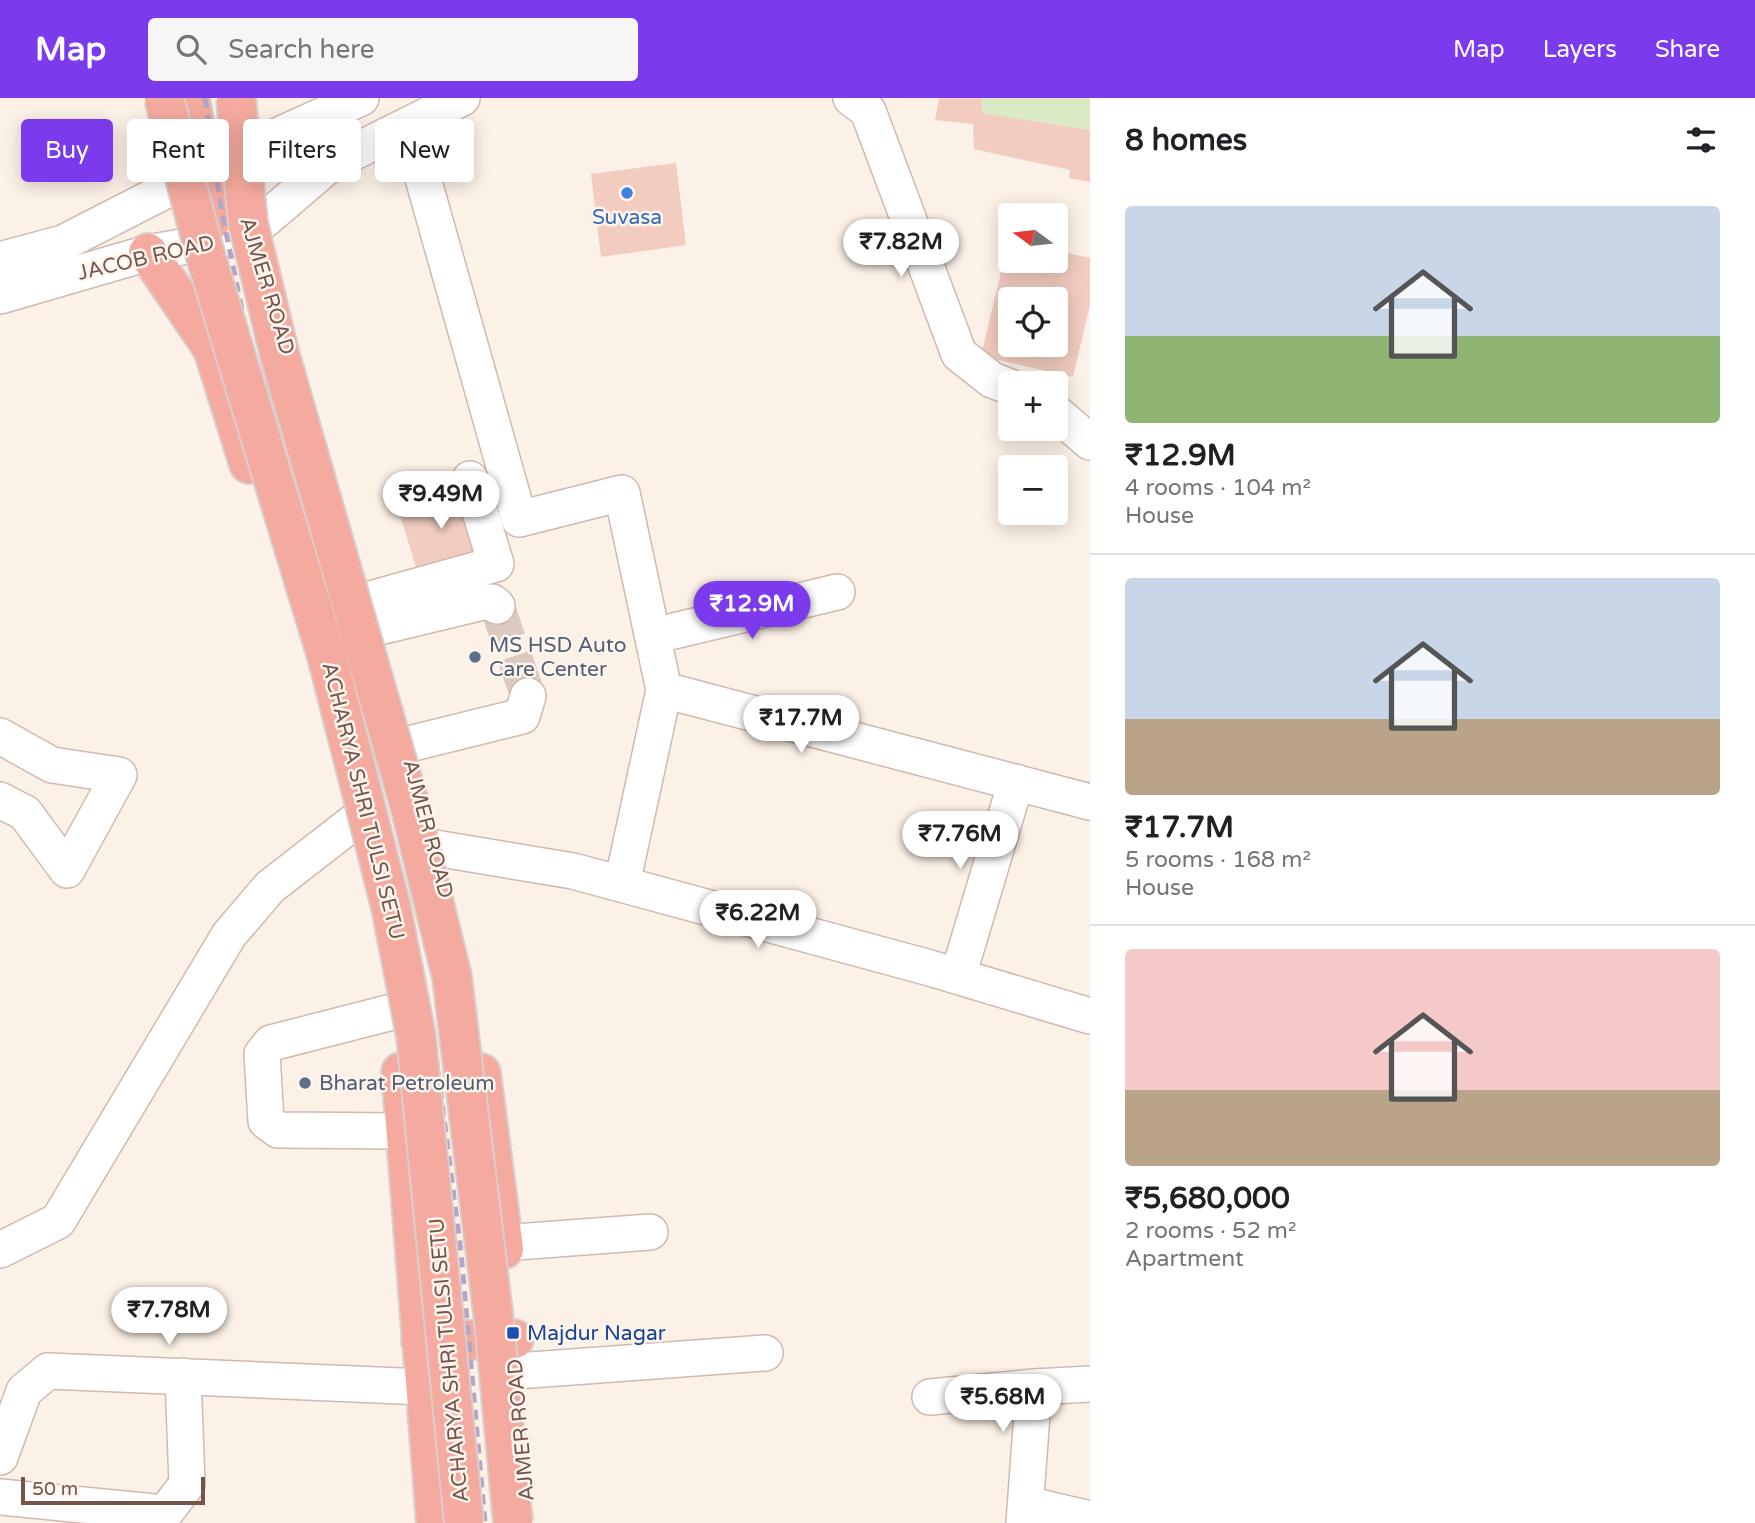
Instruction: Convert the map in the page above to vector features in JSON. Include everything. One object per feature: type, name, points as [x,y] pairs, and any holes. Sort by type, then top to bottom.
[{"type":"highway","name":"ACHARYA SHRI TULSI SETU","points":[[164,98],[205,254],[328,660],[391,907],[416,1036],[464,1523]]},
{"type":"highway","points":[[190,98],[199,119]]},
{"type":"highway","points":[[220,119],[221,98]]},
{"type":"highway","name":"ACHARYA SHRI TULSI SETU","points":[[236,98],[248,223],[279,352],[403,781],[452,977],[494,1321],[513,1523]]},
{"type":"highway","name":"AJMER ROAD","points":[[222,182],[231,238],[299,385],[435,848],[466,974],[493,1149],[515,1355],[529,1523]]},
{"type":"highway","name":"AJMER ROAD","points":[[231,238],[213,349],[308,649],[355,821],[398,1047],[436,1523]]},
{"type":"highway","points":[[148,253],[213,349]]},
{"type":"highway","points":[[421,1341],[515,1355]]},
{"type":"street","name":"JACOB ROAD","points":[[229,159],[362,98]]},
{"type":"street","points":[[420,119],[462,98]]},
{"type":"street","points":[[851,98],[868,111],[959,354],[998,382]]},
{"type":"street","points":[[231,238],[330,164],[375,142]]},
{"type":"street","name":"JACOB ROAD","points":[[0,260],[63,243],[183,182]]},
{"type":"street","points":[[424,182],[519,519],[622,493],[664,690],[622,884]]},
{"type":"street","name":"JACOB ROAD","points":[[0,296],[148,253],[231,238]]},
{"type":"street","points":[[1068,423],[1090,442]]},
{"type":"street","points":[[367,615],[496,564],[470,480]]},
{"type":"street","points":[[653,636],[837,592]]},
{"type":"street","points":[[367,615],[483,602],[492,602],[497,606]]},
{"type":"street","points":[[664,690],[1090,802]]},
{"type":"street","points":[[405,746],[522,716],[528,696]]},
{"type":"street","points":[[0,736],[52,765],[120,775],[67,870],[25,813],[0,800]]},
{"type":"street","points":[[958,976],[1016,782]]},
{"type":"street","points":[[0,1250],[58,1221],[229,935],[270,887],[355,821]]},
{"type":"street","points":[[435,848],[573,871],[958,976],[1090,1016]]},
{"type":"street","points":[[392,1012],[271,1043],[262,1054],[267,1121],[278,1130],[406,1130]]},
{"type":"street","points":[[503,1243],[650,1232]]},
{"type":"street","points":[[515,1355],[765,1353]]},
{"type":"street","points":[[0,1457],[24,1391],[48,1371],[424,1387]]},
{"type":"street","points":[[0,1497],[165,1513],[187,1484],[184,1376]]},
{"type":"street","points":[[930,1397],[1090,1384]]},
{"type":"street","points":[[1034,1387],[1025,1514],[1090,1518]]},
{"type":"green space","points":[[980,98],[1090,98],[1090,130],[982,113]]},
{"type":"building","points":[[939,98],[981,98],[982,113],[1090,130],[1090,182],[1069,178],[1070,170],[974,149],[973,124],[935,120]]},
{"type":"building","points":[[676,163],[686,245],[601,257],[591,174]]},
{"type":"building","points":[[1068,253],[1090,258],[1090,305],[1073,377],[1068,376],[1068,371],[1047,371],[981,356],[1001,273],[1068,273]]},
{"type":"building","points":[[460,481],[485,563],[420,580],[396,502]]},
{"type":"tunnel","points":[[497,606],[528,696]]},
{"type":"railway","points":[[205,98],[222,213],[261,402],[384,805],[432,1024],[461,1252],[485,1523]]},
{"type":"railway","points":[[222,98],[237,216],[313,510],[401,796],[440,973],[477,1244],[503,1523]]},
{"type":"place","name":"Suvasa","points":[[627,193]]},
{"type":"place","name":"MS HSD Auto Care Center","points":[[475,657]]},
{"type":"place","name":"Bharat Petroleum","points":[[305,1083]]},
{"type":"place","name":"Majdur Nagar","points":[[513,1333]]}]
